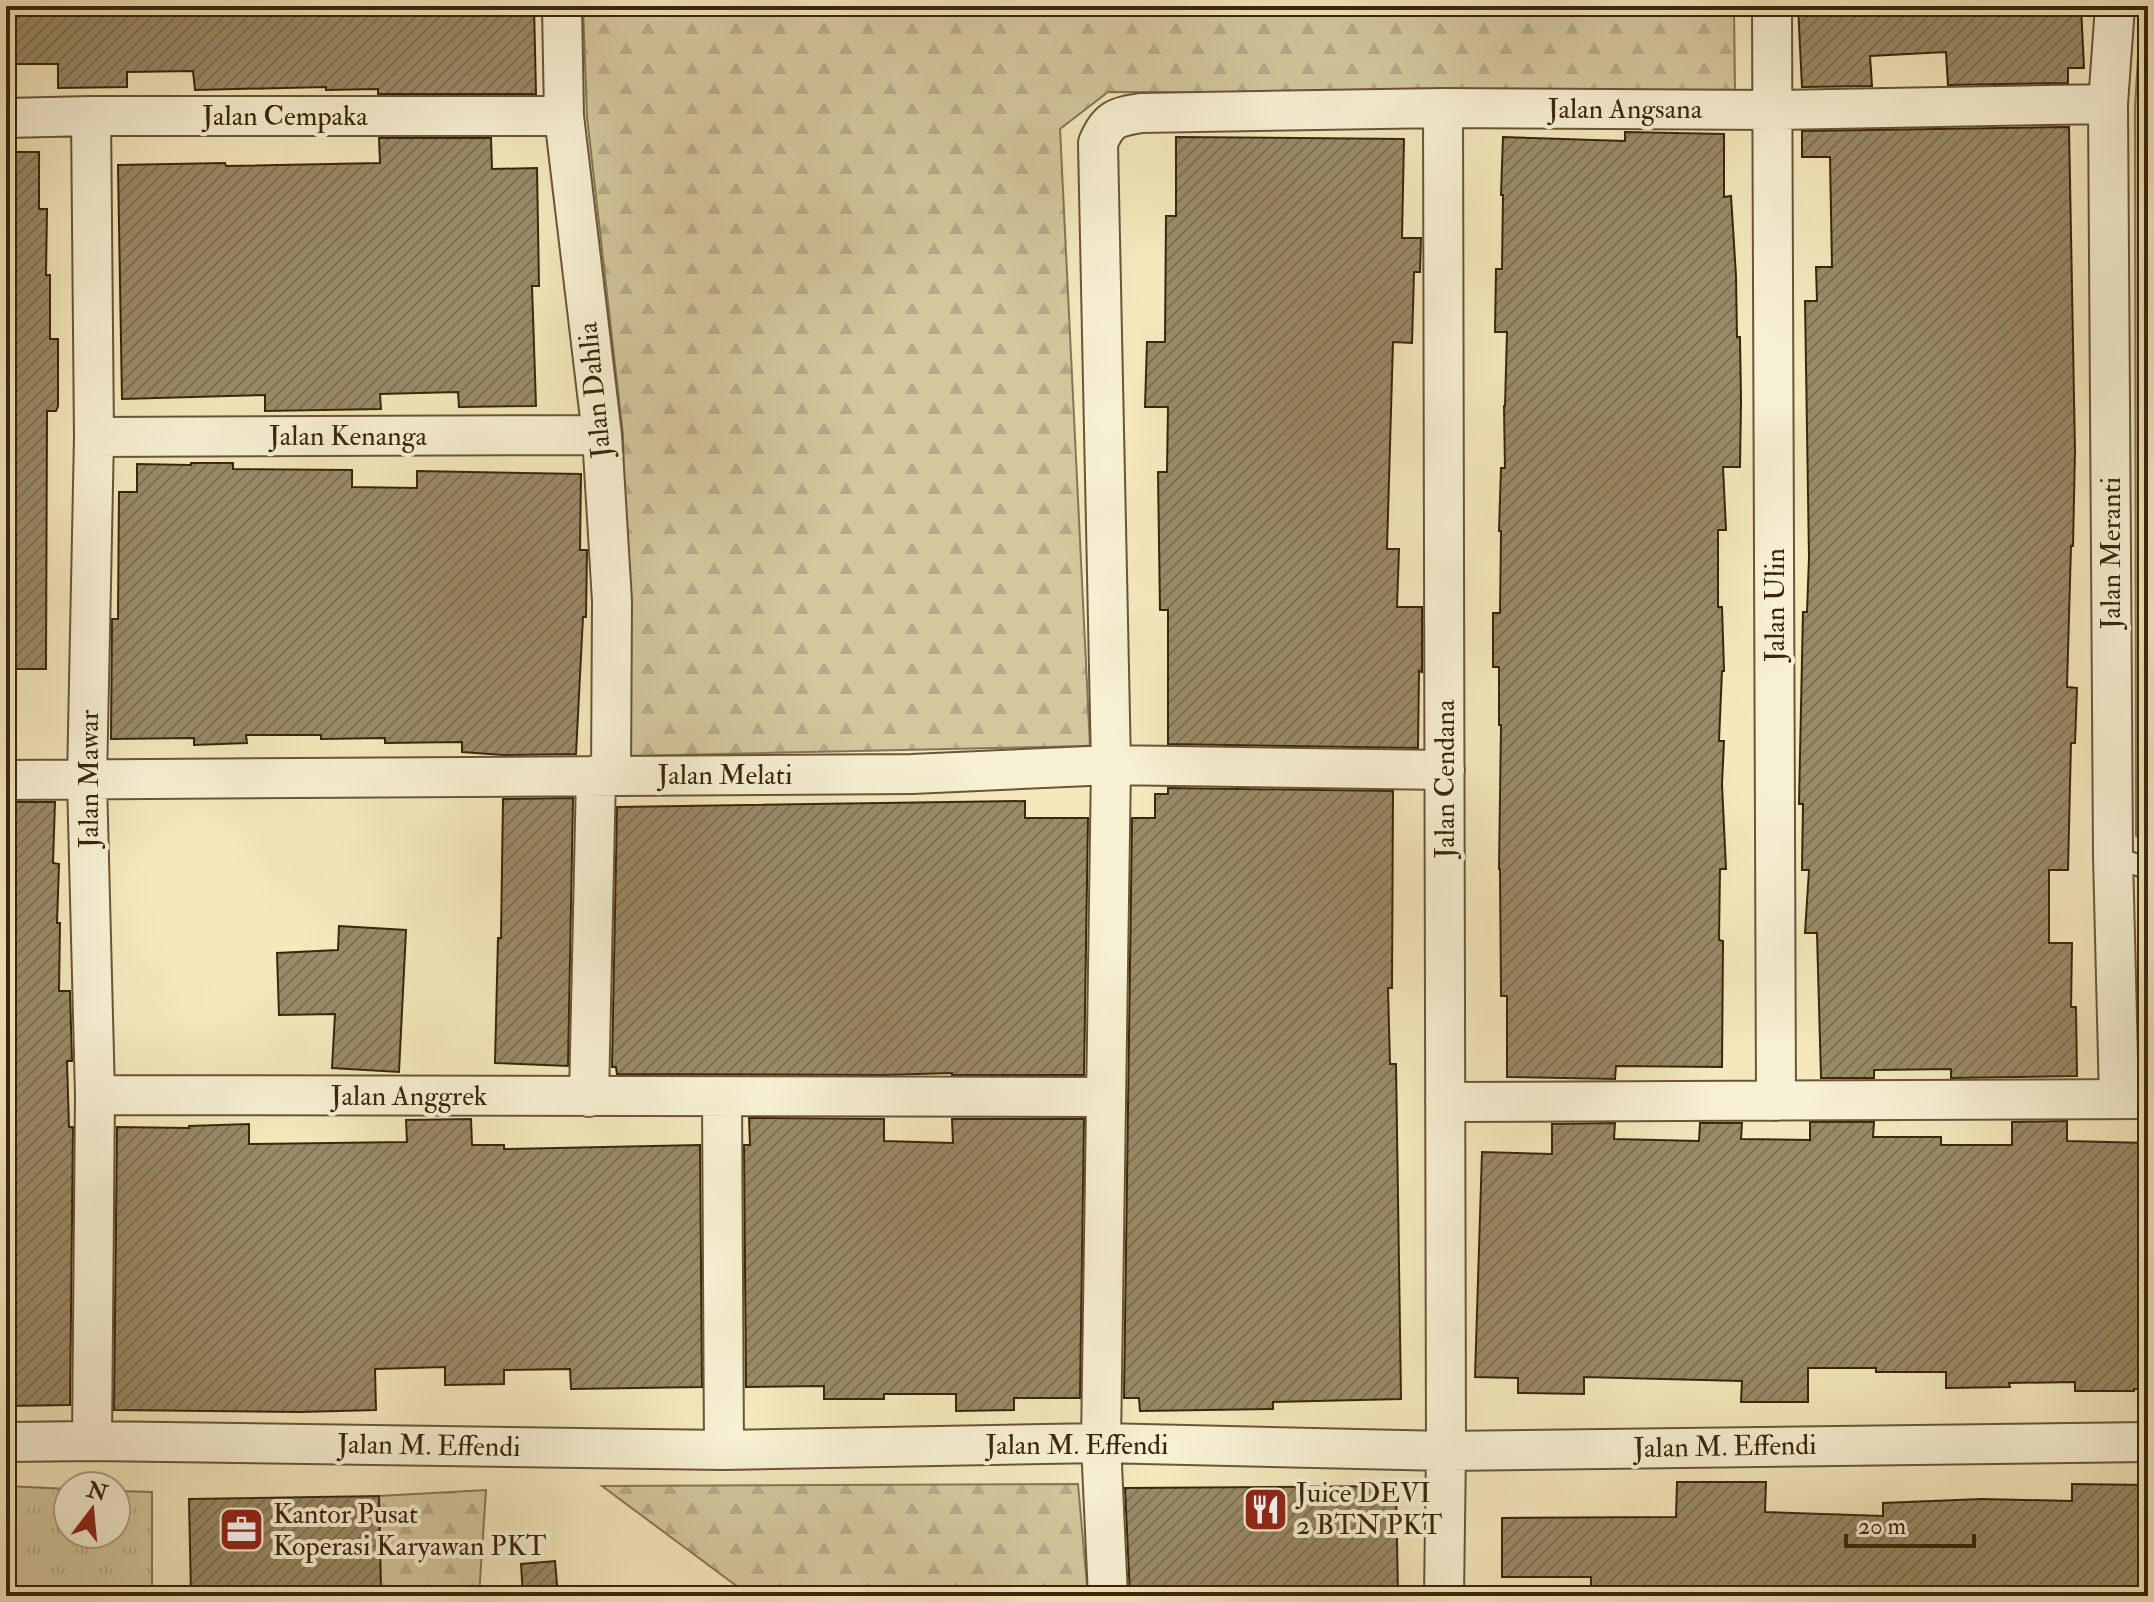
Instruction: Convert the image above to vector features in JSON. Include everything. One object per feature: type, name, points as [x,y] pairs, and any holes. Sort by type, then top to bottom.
[{"type":"street","name":"Jalan Dahlia","points":[[562,6],[564,116],[602,435],[612,601],[589,1097]]},
{"type":"street","name":"Jalan Ulin","points":[[1772,6],[1776,1101]]},
{"type":"street","name":"Jalan Meranti","points":[[2115,6],[2108,104],[2134,1099]]},
{"type":"street","name":"Jalan Angsana","points":[[1111,765],[1098,143],[1105,127],[1119,117],[1141,113],[1443,108],[1773,110],[2108,104]]},
{"type":"street","name":"Jalan Cendana","points":[[1443,108],[1444,1596]]},
{"type":"street","name":"Jalan Mawar","points":[[91,116],[94,437],[87,780],[95,1095],[92,1441]]},
{"type":"street","name":"Jalan Cempaka","points":[[6,118],[564,116]]},
{"type":"street","name":"Jalan Kenanga","points":[[94,437],[602,435]]},
{"type":"street","name":"Jalan Melati","points":[[6,780],[912,774],[1111,765],[1445,770]]},
{"type":"street","points":[[1108,1596],[1101,1443],[1111,765]]},
{"type":"street","name":"Jalan Anggrek","points":[[95,1095],[1105,1097]]},
{"type":"street","points":[[722,1097],[724,1450]]},
{"type":"street","points":[[1445,1102],[2134,1099]]},
{"type":"street","name":"Jalan M. Effendi","points":[[6,1442],[724,1450],[1101,1443],[1446,1451],[2148,1442]]},
{"type":"green space","points":[[583,6],[1734,6],[1735,93],[1108,92],[1060,129],[1090,746],[628,756],[623,435],[587,117]]},
{"type":"green space","points":[[2141,6],[2148,6],[2148,842],[2136,836],[2135,107]]},
{"type":"green space","points":[[1078,1484],[1088,1596],[750,1596],[602,1486]]},
{"type":"green space","points":[[6,1486],[52,1488],[52,1550],[132,1550],[132,1491],[152,1492],[152,1596],[6,1596]]},
{"type":"green space","points":[[486,1490],[479,1596],[381,1596],[379,1496]]},
{"type":"building","points":[[6,6],[534,6],[536,94],[378,94],[378,89],[326,90],[326,87],[195,90],[193,71],[127,72],[127,87],[58,88],[58,64],[6,64]]},
{"type":"building","points":[[1798,6],[2081,6],[2084,68],[2068,68],[2068,83],[1948,85],[1946,52],[1870,56],[1872,86],[1802,87]]},
{"type":"building","points":[[2069,127],[2075,451],[2067,687],[2077,688],[2075,743],[2071,743],[2068,870],[2049,870],[2049,943],[2072,943],[2071,1007],[2076,1007],[2077,1076],[1951,1078],[1951,1069],[1874,1070],[1874,1078],[1821,1078],[1817,933],[1805,933],[1809,870],[1802,870],[1803,804],[1799,804],[1803,612],[1807,612],[1809,558],[1805,301],[1817,301],[1816,267],[1832,267],[1830,157],[1802,157],[1802,131]]},
{"type":"building","points":[[1625,132],[1724,134],[1724,197],[1731,196],[1741,401],[1740,467],[1723,467],[1726,530],[1718,530],[1718,607],[1722,607],[1724,671],[1719,741],[1724,741],[1722,784],[1726,869],[1720,869],[1722,1067],[1616,1066],[1615,1079],[1507,1077],[1507,996],[1501,996],[1501,725],[1499,667],[1493,667],[1493,613],[1500,613],[1501,468],[1505,468],[1507,332],[1495,332],[1496,269],[1502,269],[1503,137],[1625,141]]},
{"type":"building","points":[[1176,137],[1404,139],[1402,238],[1421,238],[1420,272],[1414,272],[1412,343],[1393,342],[1387,549],[1399,549],[1397,607],[1422,607],[1418,748],[1168,744],[1168,610],[1160,610],[1158,472],[1167,472],[1168,407],[1145,407],[1147,342],[1165,342],[1166,216],[1176,216]]},
{"type":"building","points":[[379,138],[491,138],[492,169],[537,168],[539,286],[532,286],[536,406],[459,407],[458,392],[380,394],[381,409],[265,411],[265,395],[122,399],[118,165],[380,163]]},
{"type":"building","points":[[6,152],[39,152],[39,209],[47,209],[46,275],[50,275],[50,339],[58,339],[58,406],[56,411],[47,411],[46,669],[6,669]]},
{"type":"building","points":[[233,463],[233,469],[352,470],[352,487],[417,488],[417,471],[581,474],[580,550],[587,550],[586,617],[583,617],[576,754],[462,752],[462,742],[385,743],[385,738],[321,739],[321,735],[246,735],[247,743],[194,745],[194,738],[111,739],[112,619],[118,619],[119,492],[137,492],[137,464]]},
{"type":"building","points":[[1168,788],[1393,791],[1392,988],[1388,988],[1390,1064],[1396,1064],[1401,1399],[1273,1402],[1273,1409],[1140,1411],[1139,1398],[1124,1398],[1132,818],[1155,818],[1155,794],[1168,794]]},
{"type":"building","points":[[573,798],[568,1066],[495,1063],[503,799]]},
{"type":"building","points":[[1025,801],[1025,818],[1088,818],[1084,1075],[617,1074],[616,1067],[612,1067],[617,807]]},
{"type":"building","points":[[6,802],[55,802],[53,863],[59,864],[59,991],[70,991],[72,1061],[67,1061],[69,1127],[73,1127],[70,1405],[6,1406]]},
{"type":"building","points":[[339,926],[406,930],[399,1072],[332,1068],[335,1014],[279,1015],[277,953],[338,950]]},
{"type":"building","points":[[749,1118],[884,1119],[884,1141],[953,1143],[952,1119],[1084,1119],[1080,1398],[1014,1398],[1014,1410],[956,1411],[956,1394],[884,1394],[884,1399],[824,1399],[824,1386],[746,1387],[744,1145],[750,1145]]},
{"type":"building","points":[[471,1119],[472,1145],[504,1145],[504,1149],[700,1145],[702,1387],[571,1389],[570,1369],[504,1370],[504,1384],[445,1385],[445,1367],[375,1369],[376,1410],[114,1410],[117,1127],[189,1128],[249,1124],[249,1144],[407,1142],[406,1120]]},
{"type":"building","points":[[2067,1121],[2067,1141],[2148,1143],[2148,1389],[2075,1391],[2075,1382],[1946,1388],[1946,1372],[1808,1368],[1808,1402],[1741,1402],[1742,1381],[1584,1377],[1584,1394],[1518,1393],[1518,1378],[1475,1377],[1482,1152],[1552,1154],[1552,1124],[1615,1123],[1614,1139],[1699,1141],[1700,1123],[1742,1123],[1741,1139],[1810,1140],[1810,1122],[1874,1122],[1873,1137],[1941,1137],[1941,1145],[2012,1145],[2012,1122]]},
{"type":"building","points":[[1677,1482],[1766,1482],[1765,1512],[1883,1516],[1883,1503],[1982,1499],[2072,1501],[2072,1484],[2148,1485],[2148,1596],[1676,1596],[1676,1586],[1591,1586],[1591,1577],[1502,1577],[1502,1518],[1676,1517]]},
{"type":"building","points":[[1396,1486],[1398,1596],[1130,1596],[1125,1488]]},
{"type":"building","points":[[379,1496],[381,1596],[191,1596],[189,1499]]},
{"type":"building","points":[[555,1561],[558,1596],[523,1596],[521,1564]]},
{"type":"place","name":"Juice DEVI 2 BTN PKT","points":[[1265,1509]]},
{"type":"place","name":"Kantor Pusat Koperasi Karyawan PKT","points":[[242,1530]]}]
